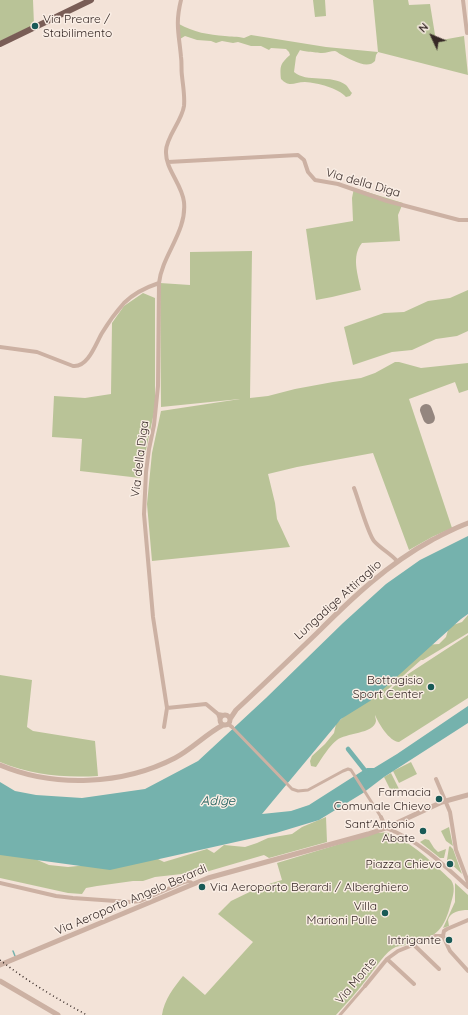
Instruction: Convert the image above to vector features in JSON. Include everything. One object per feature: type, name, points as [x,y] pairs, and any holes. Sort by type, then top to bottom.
[{"type":"main road","points":[[0,44],[92,0]]},
{"type":"street","name":"Via della Diga","points":[[164,727],[167,708],[154,617],[144,514],[146,472],[154,425],[158,386],[160,272],[179,231],[183,220],[184,208],[182,195],[165,152],[167,142],[174,131],[184,107],[182,58],[177,27],[181,0]]},
{"type":"street","points":[[463,0],[467,34]]},
{"type":"street","name":"Via della Diga","points":[[168,162],[298,155],[304,160],[308,172],[315,180],[338,184],[387,201],[459,220],[468,220]]},
{"type":"street","points":[[0,347],[37,352],[73,366],[78,366],[92,353],[102,333],[122,305],[132,297],[159,283]]},
{"type":"street","points":[[354,488],[372,539],[391,554],[397,561]]},
{"type":"street","name":"Lungadige Attiraglio","points":[[0,765],[17,773],[49,780],[70,781],[115,778],[156,767],[175,758],[196,745],[216,729],[358,593],[397,561],[444,534],[468,523]]},
{"type":"street","points":[[167,708],[206,704],[224,720],[292,789],[298,791],[308,790],[348,769],[352,771],[367,793],[386,828],[402,834],[423,848],[468,887]]},
{"type":"street","points":[[436,779],[450,812],[456,850],[467,872],[468,882]]},
{"type":"street","name":"Via Aeroporto Angelo Berardi","points":[[0,965],[208,878],[386,828],[446,801],[468,795]]},
{"type":"street","points":[[0,883],[56,896],[130,902],[140,901],[184,882],[189,881],[193,884]]},
{"type":"street","points":[[468,920],[447,929],[443,936],[450,951],[468,971]]},
{"type":"street","name":"Via Monte","points":[[340,1015],[387,959],[398,951],[435,936],[443,936]]},
{"type":"street","points":[[414,945],[438,969]]},
{"type":"street","name":"Via Monte","points":[[387,959],[414,984]]},
{"type":"street","points":[[0,981],[58,1015]]},
{"type":"green space","points":[[0,0],[33,0],[34,25],[0,41]]},
{"type":"green space","points":[[313,0],[325,0],[326,16],[315,17]]},
{"type":"green space","points":[[373,0],[408,0],[409,5],[430,4],[436,41],[464,36],[468,75],[378,52]]},
{"type":"green space","points":[[179,24],[201,33],[213,35],[244,38],[251,35],[326,47],[378,52],[375,61],[368,64],[363,64],[353,61],[335,51],[322,53],[300,50],[296,57],[294,72],[305,77],[340,82],[346,85],[352,93],[350,96],[346,97],[338,91],[322,85],[305,82],[290,84],[284,82],[281,79],[282,63],[290,55],[286,49],[271,48],[269,50],[261,46],[251,46],[238,42],[233,43],[222,41],[216,43],[197,40],[185,36],[180,39]]},
{"type":"green space","points":[[354,188],[403,203],[398,215],[400,241],[362,243],[356,260],[361,290],[316,300],[306,229],[353,221],[352,198]]},
{"type":"green space","points":[[252,251],[250,398],[268,396],[295,389],[361,378],[375,373],[395,362],[421,368],[468,363],[468,390],[459,393],[455,382],[409,399],[452,528],[409,550],[373,453],[268,474],[277,519],[290,547],[152,561],[147,504],[152,453],[161,411],[240,399],[161,407],[160,283],[190,285],[190,252]]},
{"type":"green space","points":[[468,290],[468,331],[457,336],[436,339],[412,350],[392,352],[353,365],[344,327],[384,313],[404,312],[428,301],[450,298]]},
{"type":"green space","points":[[143,293],[155,298],[155,408],[140,478],[80,471],[82,439],[52,437],[54,396],[85,398],[111,394],[112,323],[124,306]]},
{"type":"green space","name":"Bottagisio Sport Center","points":[[468,615],[468,633],[421,660],[386,691],[379,700],[405,676],[468,635],[468,698],[399,742],[395,741],[388,735],[375,715],[376,721],[374,725],[365,731],[337,740],[328,749],[316,767],[311,766],[310,761],[312,756],[334,733],[336,724],[352,709],[369,701],[425,645],[439,644],[446,637],[448,630],[453,625],[462,622]]},
{"type":"green space","points":[[0,675],[32,680],[27,727],[33,731],[95,741],[98,776],[48,775],[24,770],[0,762]]},
{"type":"green space","points":[[411,762],[417,774],[399,783],[393,771]]},
{"type":"green space","points":[[391,773],[399,789],[392,793],[384,777]]},
{"type":"green space","points":[[326,817],[327,842],[269,858],[264,855],[192,876],[191,873],[155,877],[143,881],[97,886],[86,888],[82,894],[68,893],[0,878],[0,851],[28,856],[49,865],[68,867],[156,858],[164,862],[207,849],[214,853],[224,845],[245,847],[268,838],[292,834],[302,827]]},
{"type":"green space","points":[[449,827],[453,846],[446,841],[441,831]]},
{"type":"green space","points":[[376,833],[388,833],[405,841],[437,867],[453,883],[453,897],[445,920],[438,931],[421,941],[410,945],[398,946],[390,950],[336,1015],[162,1015],[167,999],[183,976],[205,995],[253,942],[218,914],[231,901],[262,886],[282,880],[277,863]]},
{"type":"green space","points":[[425,839],[429,840],[438,852],[446,849],[444,858],[440,858],[420,842]]},
{"type":"green space","points":[[450,846],[453,849],[462,874],[447,860]]},
{"type":"green space","points":[[455,883],[468,895],[468,910],[453,913],[448,920],[449,926],[443,928],[455,902]]},
{"type":"water","name":"Adige","points":[[468,536],[468,614],[370,701],[341,719],[262,814],[291,811],[309,805],[367,768],[374,768],[397,754],[468,706],[468,723],[384,777],[363,793],[319,820],[276,833],[110,870],[0,855],[0,782],[15,791],[36,795],[82,798],[145,789],[198,761],[386,584],[420,560]]},
{"type":"waterway","points":[[348,749],[367,773]]},
{"type":"waterway","points":[[13,951],[15,956]]},
{"type":"taxiway","points":[[426,410],[429,418]]},
{"type":"railway","points":[[0,960],[42,989],[87,1015]]},
{"type":"place","name":"Via Preare / Stabilimento","points":[[35,26]]},
{"type":"place","name":"Bottagisio Sport Center","points":[[431,687]]},
{"type":"place","name":"Farmacia Comunale Chievo","points":[[439,799]]},
{"type":"place","name":"Sant'Antonio Abate","points":[[423,831]]},
{"type":"place","name":"Piazza Chievo","points":[[450,864]]},
{"type":"place","name":"Via Aeroporto Berardi / Alberghiero","points":[[202,887]]},
{"type":"place","name":"Villa Marioni Pullè","points":[[385,913]]},
{"type":"place","name":"Intrigante","points":[[449,940]]}]
